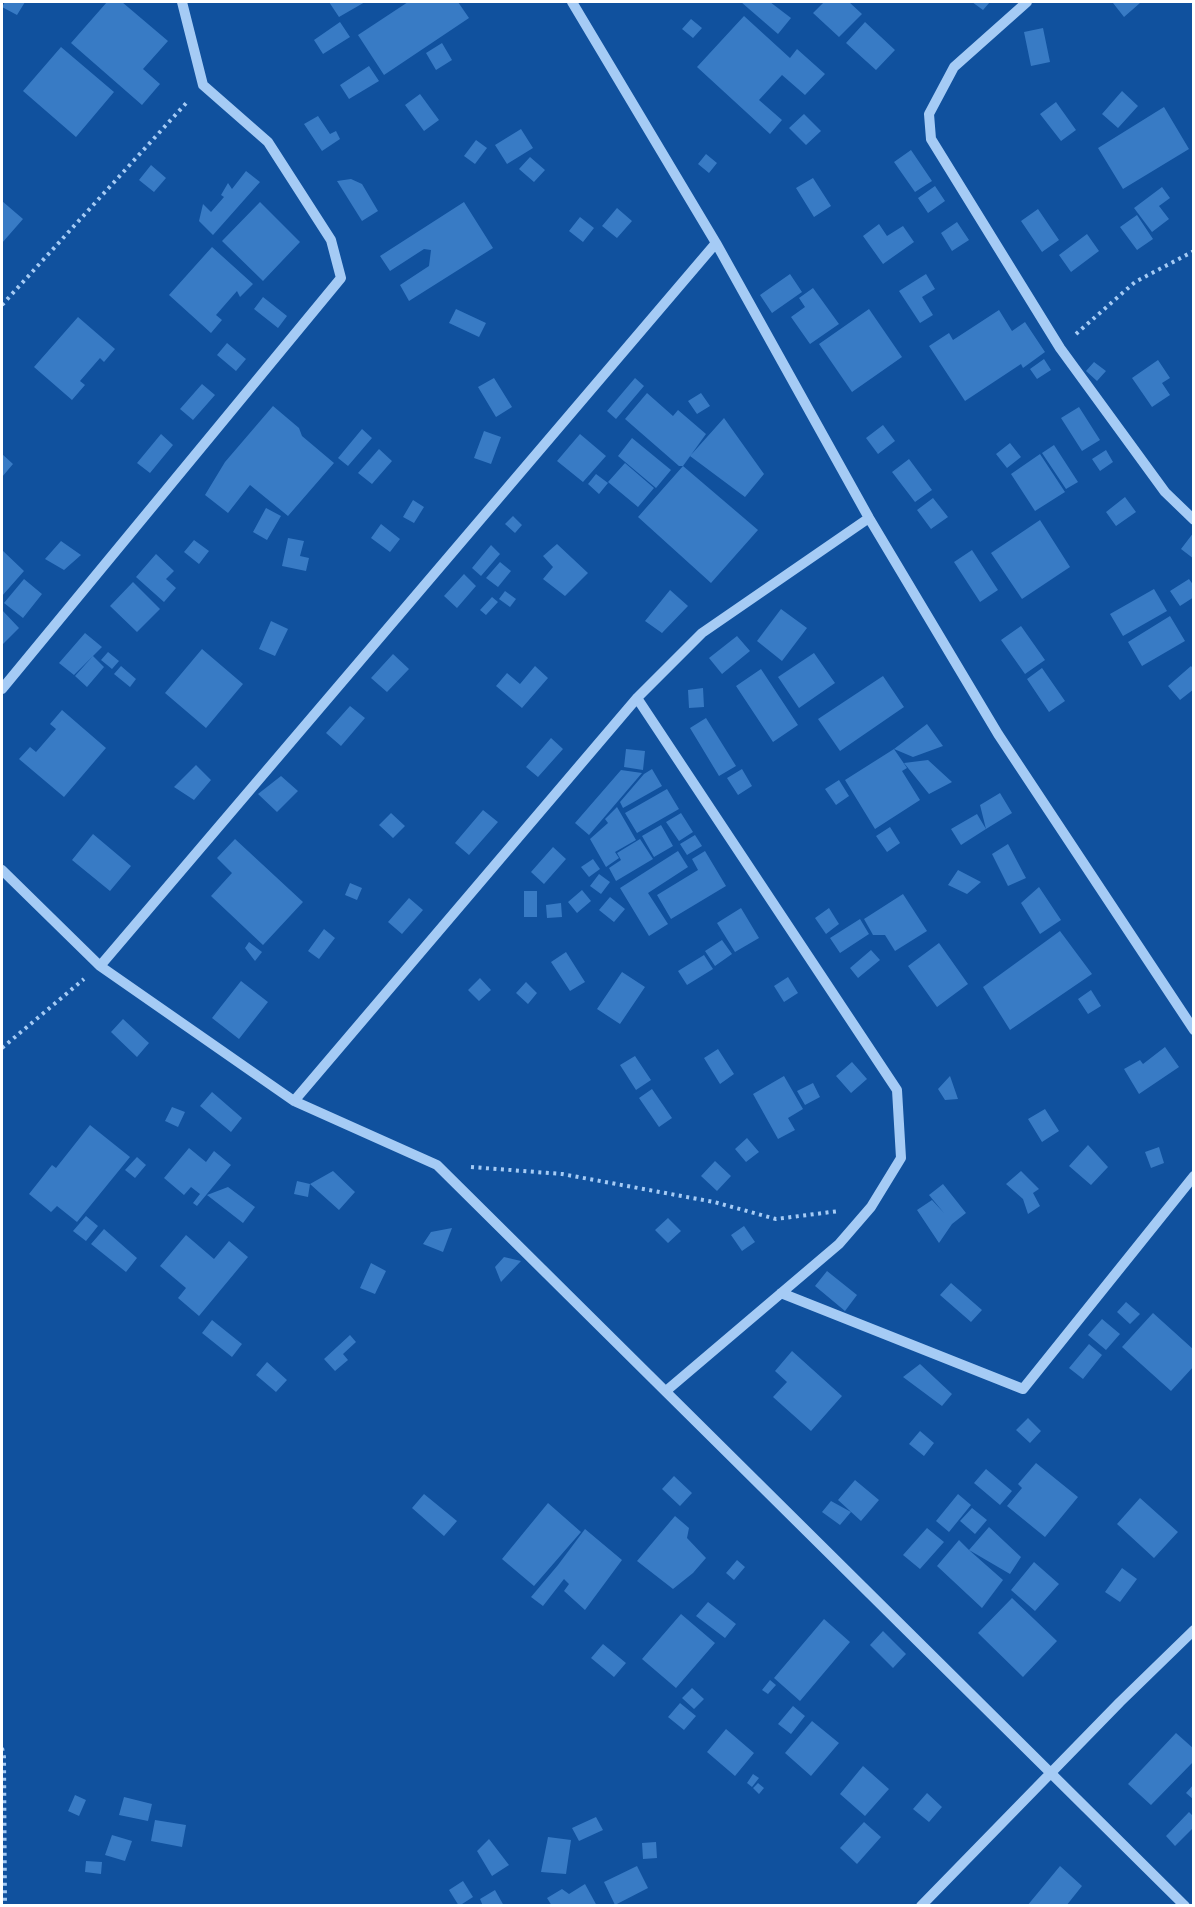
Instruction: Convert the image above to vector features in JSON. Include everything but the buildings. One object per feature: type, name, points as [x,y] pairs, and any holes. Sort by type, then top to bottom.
[{"type":"street","points":[[2,688],[341,278],[331,240],[268,142],[203,85],[182,2]]},
{"type":"street","points":[[572,2],[716,243],[869,518],[998,734],[1194,1030]]},
{"type":"street","points":[[1027,2],[954,67],[929,114],[932,139],[1060,348],[1165,492],[1194,520]]},
{"type":"street","points":[[100,966],[716,243]]},
{"type":"street","points":[[294,1101],[637,698],[702,633],[869,518]]},
{"type":"street","points":[[637,698],[897,1090],[901,1158],[871,1207],[839,1244],[666,1391]]},
{"type":"street","points":[[2,870],[100,966],[294,1101],[437,1165],[1185,1905]]},
{"type":"street","points":[[781,1293],[1023,1389],[1194,1176]]},
{"type":"street","points":[[921,1905],[1194,1630]]},
{"type":"path","points":[[2,305],[203,85]]},
{"type":"path","points":[[1060,348],[1135,282],[1194,251]]},
{"type":"path","points":[[2,1048],[100,966]]},
{"type":"path","points":[[437,1165],[562,1174],[714,1202],[776,1219],[871,1207]]},
{"type":"path","points":[[2,1748],[4,1757],[5,1905]]}]
